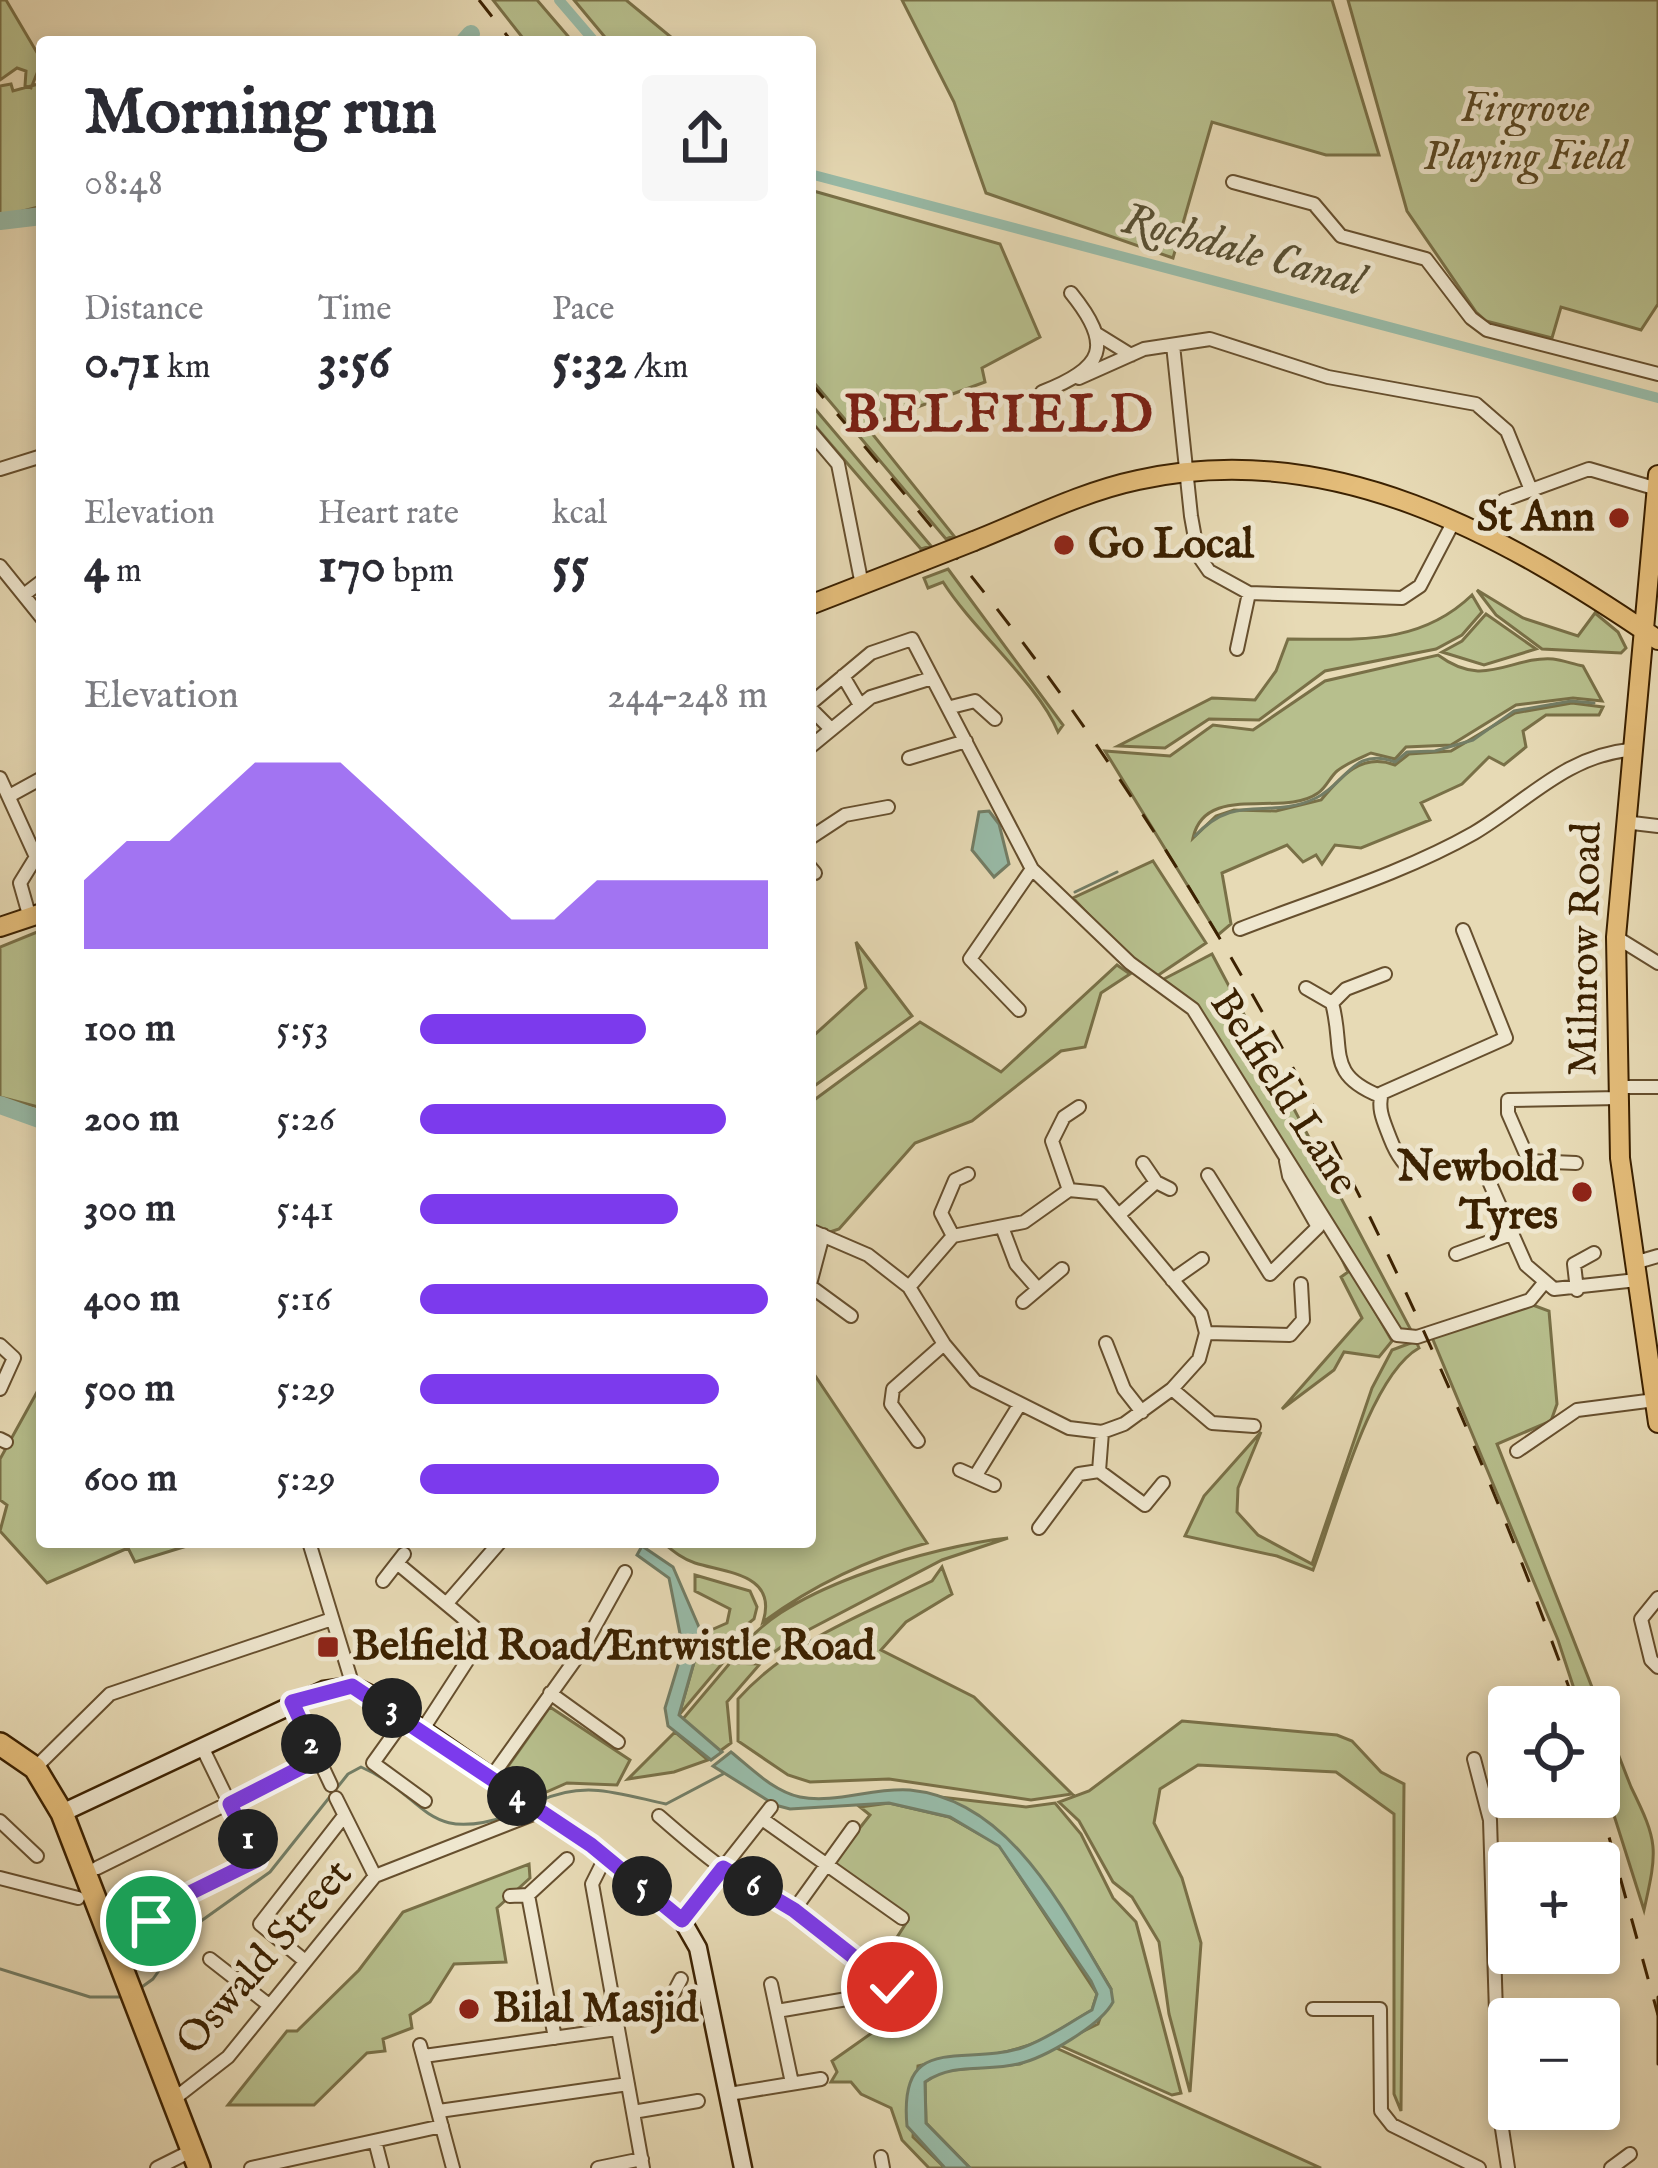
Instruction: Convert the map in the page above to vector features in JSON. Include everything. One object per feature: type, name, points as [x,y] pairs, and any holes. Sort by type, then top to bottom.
[{"type":"highway","points":[[0,1744],[35,1768],[62,1813],[197,2159]]},
{"type":"main road","points":[[816,603],[1124,483],[1252,468],[1381,489],[1454,521],[1603,600],[1650,635]]},
{"type":"main road","name":"Milnrow Road","points":[[1656,481],[1648,577],[1650,635],[1636,684],[1616,937],[1618,1093],[1635,1271],[1658,1423]]},
{"type":"main road","points":[[1603,600],[1628,600],[1648,577]]},
{"type":"main road","points":[[1636,684],[1645,669],[1658,662]]},
{"type":"main road","points":[[0,927],[36,915]]},
{"type":"main road","points":[[62,1813],[292,1702],[352,1686],[406,1717],[606,1856],[682,1920],[698,1948],[743,2168]]},
{"type":"street","points":[[1233,182],[1321,207],[1341,236],[1426,259],[1471,318],[1487,330],[1658,374]]},
{"type":"street","points":[[1071,292],[1096,324],[1097,334],[1092,364],[1079,378]]},
{"type":"street","points":[[1097,334],[1131,355]]},
{"type":"street","points":[[1042,392],[1131,355],[1210,339],[1328,377],[1476,404],[1507,431],[1531,490]]},
{"type":"street","points":[[1173,345],[1198,555],[1224,582],[1249,593],[1402,598],[1420,586],[1454,521]]},
{"type":"street","points":[[816,437],[838,464],[862,585]]},
{"type":"street","points":[[0,469],[36,458]]},
{"type":"street","points":[[1491,519],[1504,500],[1588,469],[1656,481]]},
{"type":"street","points":[[0,566],[36,610]]},
{"type":"street","points":[[25,594],[36,586]]},
{"type":"street","points":[[1237,649],[1249,593]]},
{"type":"street","name":"Belfield Lane","points":[[843,676],[871,653],[913,639],[1032,869],[1130,963],[1193,1010],[1402,1337],[1530,1300],[1544,1283]]},
{"type":"street","points":[[816,701],[843,676],[860,705]]},
{"type":"street","points":[[816,742],[860,705],[932,678]]},
{"type":"street","points":[[950,707],[975,701],[995,719]]},
{"type":"street","points":[[816,713],[831,730]]},
{"type":"street","points":[[909,758],[966,741]]},
{"type":"street","points":[[1240,929],[1409,863],[1476,832],[1551,778],[1592,758],[1629,750]]},
{"type":"street","points":[[0,778],[36,852]]},
{"type":"street","points":[[11,795],[36,781]]},
{"type":"street","points":[[816,834],[845,814],[888,807]]},
{"type":"street","points":[[1623,822],[1658,826]]},
{"type":"street","points":[[36,863],[20,883],[36,915]]},
{"type":"street","points":[[1019,1010],[970,959],[1032,869]]},
{"type":"street","points":[[1306,988],[1332,1003],[1341,1025],[1340,1067],[1352,1084],[1380,1096],[1506,1038],[1463,930]]},
{"type":"street","points":[[1616,937],[1658,963]]},
{"type":"street","points":[[1332,1003],[1346,989],[1385,974]]},
{"type":"street","points":[[1576,1163],[1529,1161],[1508,1113],[1508,1100],[1658,1088]]},
{"type":"street","points":[[1380,1096],[1380,1112],[1402,1162],[1425,1174],[1469,1165],[1484,1170],[1526,1265],[1544,1283],[1577,1290],[1635,1271],[1658,1256]]},
{"type":"street","points":[[1069,1190],[1052,1141],[1064,1117],[1079,1107]]},
{"type":"street","points":[[1208,1175],[1270,1274],[1318,1227],[1289,1176],[1285,1154]]},
{"type":"street","points":[[1143,1163],[1156,1182],[1170,1189]]},
{"type":"street","points":[[953,1236],[941,1213],[955,1180],[968,1174]]},
{"type":"street","points":[[1121,1213],[1156,1182]]},
{"type":"street","points":[[817,1233],[868,1256],[909,1287],[944,1344],[975,1381],[1069,1428],[1102,1432],[1142,1412],[1199,1359],[1206,1333],[1201,1314],[1100,1193],[1069,1190],[1024,1222],[953,1236],[909,1287]]},
{"type":"street","points":[[1002,1227],[1016,1264],[1038,1289]]},
{"type":"street","points":[[1456,1254],[1511,1234]]},
{"type":"street","points":[[1577,1290],[1574,1264],[1594,1253]]},
{"type":"street","points":[[1172,1280],[1202,1259]]},
{"type":"street","points":[[1023,1302],[1062,1269]]},
{"type":"street","points":[[1206,1333],[1290,1335],[1304,1320],[1300,1284]]},
{"type":"street","points":[[816,1290],[851,1316]]},
{"type":"street","points":[[1106,1343],[1124,1389],[1142,1412]]},
{"type":"street","points":[[918,1441],[891,1404],[893,1389],[944,1344]]},
{"type":"street","points":[[0,1345],[14,1358],[0,1389]]},
{"type":"street","points":[[1172,1389],[1212,1423],[1255,1426]]},
{"type":"street","points":[[1517,1451],[1577,1410],[1655,1400]]},
{"type":"street","points":[[976,1475],[1020,1404]]},
{"type":"street","points":[[1099,1471],[1102,1432]]},
{"type":"street","points":[[960,1470],[994,1485]]},
{"type":"street","points":[[1040,1528],[1078,1474],[1099,1471],[1145,1512],[1163,1483]]},
{"type":"street","points":[[311,1548],[352,1686]]},
{"type":"street","points":[[447,1603],[502,1548]]},
{"type":"street","points":[[383,1581],[400,1559],[475,1627],[480,1641],[423,1729]]},
{"type":"street","points":[[490,1779],[580,1653],[625,1572]]},
{"type":"street","points":[[1658,1598],[1641,1619],[1651,1660],[1658,1667]]},
{"type":"street","points":[[35,1768],[110,1694],[332,1619]]},
{"type":"street","points":[[550,1693],[618,1742]]},
{"type":"street","points":[[292,1702],[375,1876]]},
{"type":"street","points":[[406,1717],[373,1763],[425,1801]]},
{"type":"street","points":[[144,1918],[257,1860],[202,1747]]},
{"type":"street","points":[[97,1868],[318,1759]]},
{"type":"street","points":[[1474,1759],[1490,1820],[1498,2109],[1508,2168]]},
{"type":"street","name":"Oswald Street","points":[[174,2099],[222,2064],[375,1876],[541,1811]]},
{"type":"street","points":[[682,1920],[767,1813],[902,1918]]},
{"type":"street","points":[[305,1961],[260,1924],[344,1816]]},
{"type":"street","points":[[659,1816],[723,1868],[794,1910],[884,1978],[903,2000]]},
{"type":"street","points":[[794,1910],[853,1828]]},
{"type":"street","points":[[2,1829],[37,1856]]},
{"type":"street","points":[[598,2168],[643,2164],[592,1884],[606,1856]]},
{"type":"street","points":[[510,1896],[528,1895],[567,1859]]},
{"type":"street","points":[[0,1878],[78,1898]]},
{"type":"street","points":[[528,1895],[555,2038]]},
{"type":"street","points":[[210,1959],[269,2006]]},
{"type":"street","points":[[453,2168],[422,2050],[555,2038],[616,2022],[668,2004],[681,1979]]},
{"type":"street","points":[[771,1984],[792,2083]]},
{"type":"street","points":[[777,2012],[847,1999]]},
{"type":"street","points":[[1312,2009],[1380,2009],[1381,2111],[1392,2125],[1479,2168]]},
{"type":"street","points":[[729,2094],[821,2079]]},
{"type":"street","points":[[439,2111],[628,2084]]},
{"type":"street","points":[[633,2112],[698,2101]]},
{"type":"street","points":[[251,2168],[442,2126]]},
{"type":"street","points":[[375,2140],[382,2168]]},
{"type":"street","points":[[1611,2168],[1630,2154]]},
{"type":"street","points":[[158,2168],[197,2159]]},
{"type":"green space","points":[[0,0],[6,0],[36,51],[36,76],[31,88],[25,86],[26,71],[17,68],[0,80]]},
{"type":"green space","points":[[493,0],[537,0],[568,36],[521,36]]},
{"type":"green space","points":[[574,0],[626,0],[670,36],[604,36]]},
{"type":"green space","points":[[902,0],[1332,0],[1379,155],[1326,155],[1212,122],[1173,258],[986,193],[954,102]]},
{"type":"green space","name":"Firgrove Playing Field","points":[[1348,0],[1658,0],[1658,304],[1641,330],[1561,307],[1552,338],[1486,321],[1476,312],[1407,211]]},
{"type":"green space","points":[[11,84],[13,91],[36,85],[36,208],[0,217],[0,86]]},
{"type":"green space","points":[[816,192],[1000,244],[1040,337],[982,368],[985,382],[866,426],[954,536],[946,539],[816,385]]},
{"type":"green space","points":[[816,410],[931,546],[921,549],[816,427]]},
{"type":"green space","points":[[948,569],[1063,725],[1058,732],[1036,695],[943,582],[928,588],[924,578]]},
{"type":"green space","points":[[1477,590],[1523,618],[1578,636],[1595,613],[1618,632],[1626,648],[1621,653],[1542,649],[1496,615]]},
{"type":"green space","points":[[1472,595],[1482,612],[1462,635],[1436,649],[1325,671],[1259,720],[1209,719],[1165,748],[1118,746],[1212,698],[1255,700],[1276,671],[1288,639],[1363,639],[1409,631],[1452,612]]},
{"type":"green space","points":[[1486,614],[1536,649],[1484,665],[1442,652],[1462,641]]},
{"type":"green space","points":[[1438,655],[1470,670],[1538,659],[1583,666],[1602,701],[1573,698],[1516,705],[1451,745],[1406,747],[1395,759],[1371,753],[1341,768],[1321,791],[1303,800],[1213,811],[1200,821],[1193,838],[1216,816],[1234,810],[1276,811],[1321,800],[1362,764],[1395,765],[1409,754],[1451,751],[1515,713],[1572,703],[1603,707],[1599,715],[1546,715],[1523,731],[1526,747],[1504,765],[1489,757],[1462,784],[1421,803],[1430,820],[1361,848],[1335,845],[1322,864],[1316,855],[1303,862],[1287,845],[1222,873],[1231,924],[1218,935],[1105,751],[1170,756],[1213,725],[1253,730],[1325,681]]},
{"type":"green space","points":[[1153,861],[1206,943],[1157,976],[1131,960],[1073,898]]},
{"type":"green space","points":[[36,932],[36,1106],[0,1097],[0,947]]},
{"type":"green space","points":[[856,942],[912,1016],[816,1085],[816,1034],[866,988]]},
{"type":"green space","points":[[1212,954],[1413,1334],[1398,1328],[1207,1023],[1162,980]]},
{"type":"green space","points":[[1117,965],[1130,974],[1101,993],[1085,1047],[1061,1051],[972,1121],[915,1143],[839,1229],[827,1233],[816,1227],[816,1099],[920,1022],[1001,1072]]},
{"type":"green space","points":[[1328,1230],[1392,1341],[1379,1357],[1344,1352],[1334,1370],[1282,1409],[1362,1318],[1341,1277],[1348,1272]]},
{"type":"green space","points":[[1530,1304],[1549,1311],[1557,1404],[1551,1421],[1497,1444],[1592,1686],[1573,1686],[1431,1335]]},
{"type":"green space","points":[[1416,1341],[1419,1348],[1401,1363],[1369,1416],[1313,1570],[1277,1556],[1185,1536],[1204,1496],[1261,1432],[1238,1488],[1237,1512],[1258,1535],[1312,1564],[1372,1388],[1392,1350]]},
{"type":"green space","points":[[816,1377],[927,1543],[841,1575],[763,1622],[766,1606],[757,1585],[670,1548],[816,1548]]},
{"type":"green space","points":[[36,1394],[36,1548],[128,1548],[47,1583],[0,1531],[7,1505],[0,1500],[0,1459]]},
{"type":"green space","points":[[1008,1538],[942,1560],[793,1638],[765,1659],[736,1660],[753,1635],[816,1593],[899,1561]]},
{"type":"green space","points":[[128,1548],[180,1548],[135,1562]]},
{"type":"green space","points":[[942,1567],[952,1594],[906,1622],[881,1650],[974,1697],[1072,1794],[1031,1800],[889,1779],[810,1782],[788,1775],[738,1741],[738,1699],[758,1679],[828,1631],[932,1581]]},
{"type":"green space","points":[[695,1575],[750,1591],[757,1607],[726,1659],[679,1715],[702,1634],[727,1623],[730,1609],[695,1591]]},
{"type":"green space","points":[[730,1663],[760,1664],[727,1702],[731,1743],[720,1751],[682,1720]]},
{"type":"green space","points":[[550,1707],[630,1760],[617,1785],[567,1783],[535,1797],[502,1775]]},
{"type":"green space","points":[[1182,1721],[1337,1735],[1352,1741],[1381,1772],[1404,1784],[1401,2111],[1394,2094],[1394,1814],[1336,1772],[1198,1765],[1160,1789],[1154,1823],[1182,1878],[1201,1943],[1190,2092],[1169,2014],[1159,1942],[1132,1897],[1113,1882],[1079,1821],[1059,1802],[1089,1791]]},
{"type":"green space","points":[[675,1732],[708,1760],[674,1772],[628,1779]]},
{"type":"green space","points":[[1620,1759],[1653,1846],[1644,1910],[1615,1818],[1620,1818]]},
{"type":"green space","points":[[940,1797],[1026,1807],[1055,1803],[1081,1834],[1113,1898],[1136,1922],[1181,2093],[1172,2095],[1057,2044],[1098,2024],[1111,1989],[1059,1905],[1018,1854],[969,1812]]},
{"type":"green space","points":[[889,1803],[949,1817],[999,1845],[1097,1994],[1092,2010],[1032,2044],[918,2066],[913,2137],[945,2168],[929,2168],[902,2140],[891,2108],[861,2094],[851,2082],[831,2082],[837,2072],[832,2061],[903,2011],[874,1973],[908,1920],[833,1862],[870,1815],[860,1807]]},
{"type":"green space","points":[[529,1864],[530,1878],[497,1908],[506,1962],[454,1964],[430,2002],[410,2015],[412,2028],[383,2039],[385,2051],[367,2053],[314,2105],[228,2105],[287,2031],[297,2031],[359,1970],[403,1912]]},
{"type":"green space","points":[[1054,2047],[1321,2168],[970,2168],[926,2123],[925,2082],[941,2071],[1020,2064]]},
{"type":"shaded area","points":[[989,811],[999,824],[1009,864],[994,877],[972,850],[979,812]]},
{"type":"shaded area","points":[[645,1548],[673,1567],[702,1634],[679,1715],[722,1752],[711,1760],[668,1726],[665,1708],[683,1649],[669,1578],[637,1555]]},
{"type":"shaded area","points":[[731,1752],[772,1784],[800,1797],[910,1790],[946,1798],[977,1814],[1031,1864],[1111,1989],[1113,2002],[1097,2021],[1043,2055],[1006,2066],[947,2072],[925,2082],[926,2123],[970,2168],[945,2168],[907,2126],[913,2076],[940,2058],[1002,2052],[1041,2040],[1092,2010],[1097,1994],[1091,1981],[999,1846],[950,1817],[889,1803],[790,1809],[775,1805],[713,1766]]},
{"type":"waterway","name":"Rochdale Canal","points":[[559,0],[590,36]]},
{"type":"waterway","name":"Rochdale Canal","points":[[816,176],[1658,398]]},
{"type":"waterway","points":[[0,221],[36,217]]},
{"type":"waterway","points":[[1195,836],[1225,814],[1316,798],[1369,759],[1395,762],[1407,752],[1435,751],[1473,740],[1514,711],[1571,701],[1594,703]]},
{"type":"waterway","points":[[1075,892],[1117,872]]},
{"type":"waterway","points":[[0,1105],[36,1118]]},
{"type":"waterway","points":[[139,1989],[153,1979],[187,1931],[270,1872],[348,1774],[361,1767],[443,1821],[483,1822],[513,1814]]},
{"type":"waterway","points":[[540,1801],[588,1790],[666,1804],[723,1774]]},
{"type":"waterway","points":[[0,1969],[90,1997],[125,1997]]},
{"type":"tram line","points":[[1658,1997],[1658,2064]]},
{"type":"railway","points":[[479,0],[507,36]]},
{"type":"railway","points":[[816,389],[1040,665],[1222,942],[1291,1065],[1417,1317],[1474,1446],[1568,1686]]},
{"type":"railway","points":[[1604,1818],[1658,2015]]},
{"type":"place","name":"St Ann","points":[[1619,518]]},
{"type":"place","name":"Go Local","points":[[1064,545]]},
{"type":"place","name":"Newbold Tyres","points":[[1582,1192]]},
{"type":"place","name":"Belfield Road/Entwistle Road","points":[[328,1647]]},
{"type":"place","name":"Bilal Masjid","points":[[469,2009]]},
{"type":"district","name":"BELFIELD","points":[[1000,416]]},
{"type":"route","points":[[151,1921],[147,1914],[257,1860],[230,1804],[318,1759],[292,1702],[352,1686],[376,1697],[591,1845],[682,1920],[723,1868],[794,1910],[892,1987]]}]
